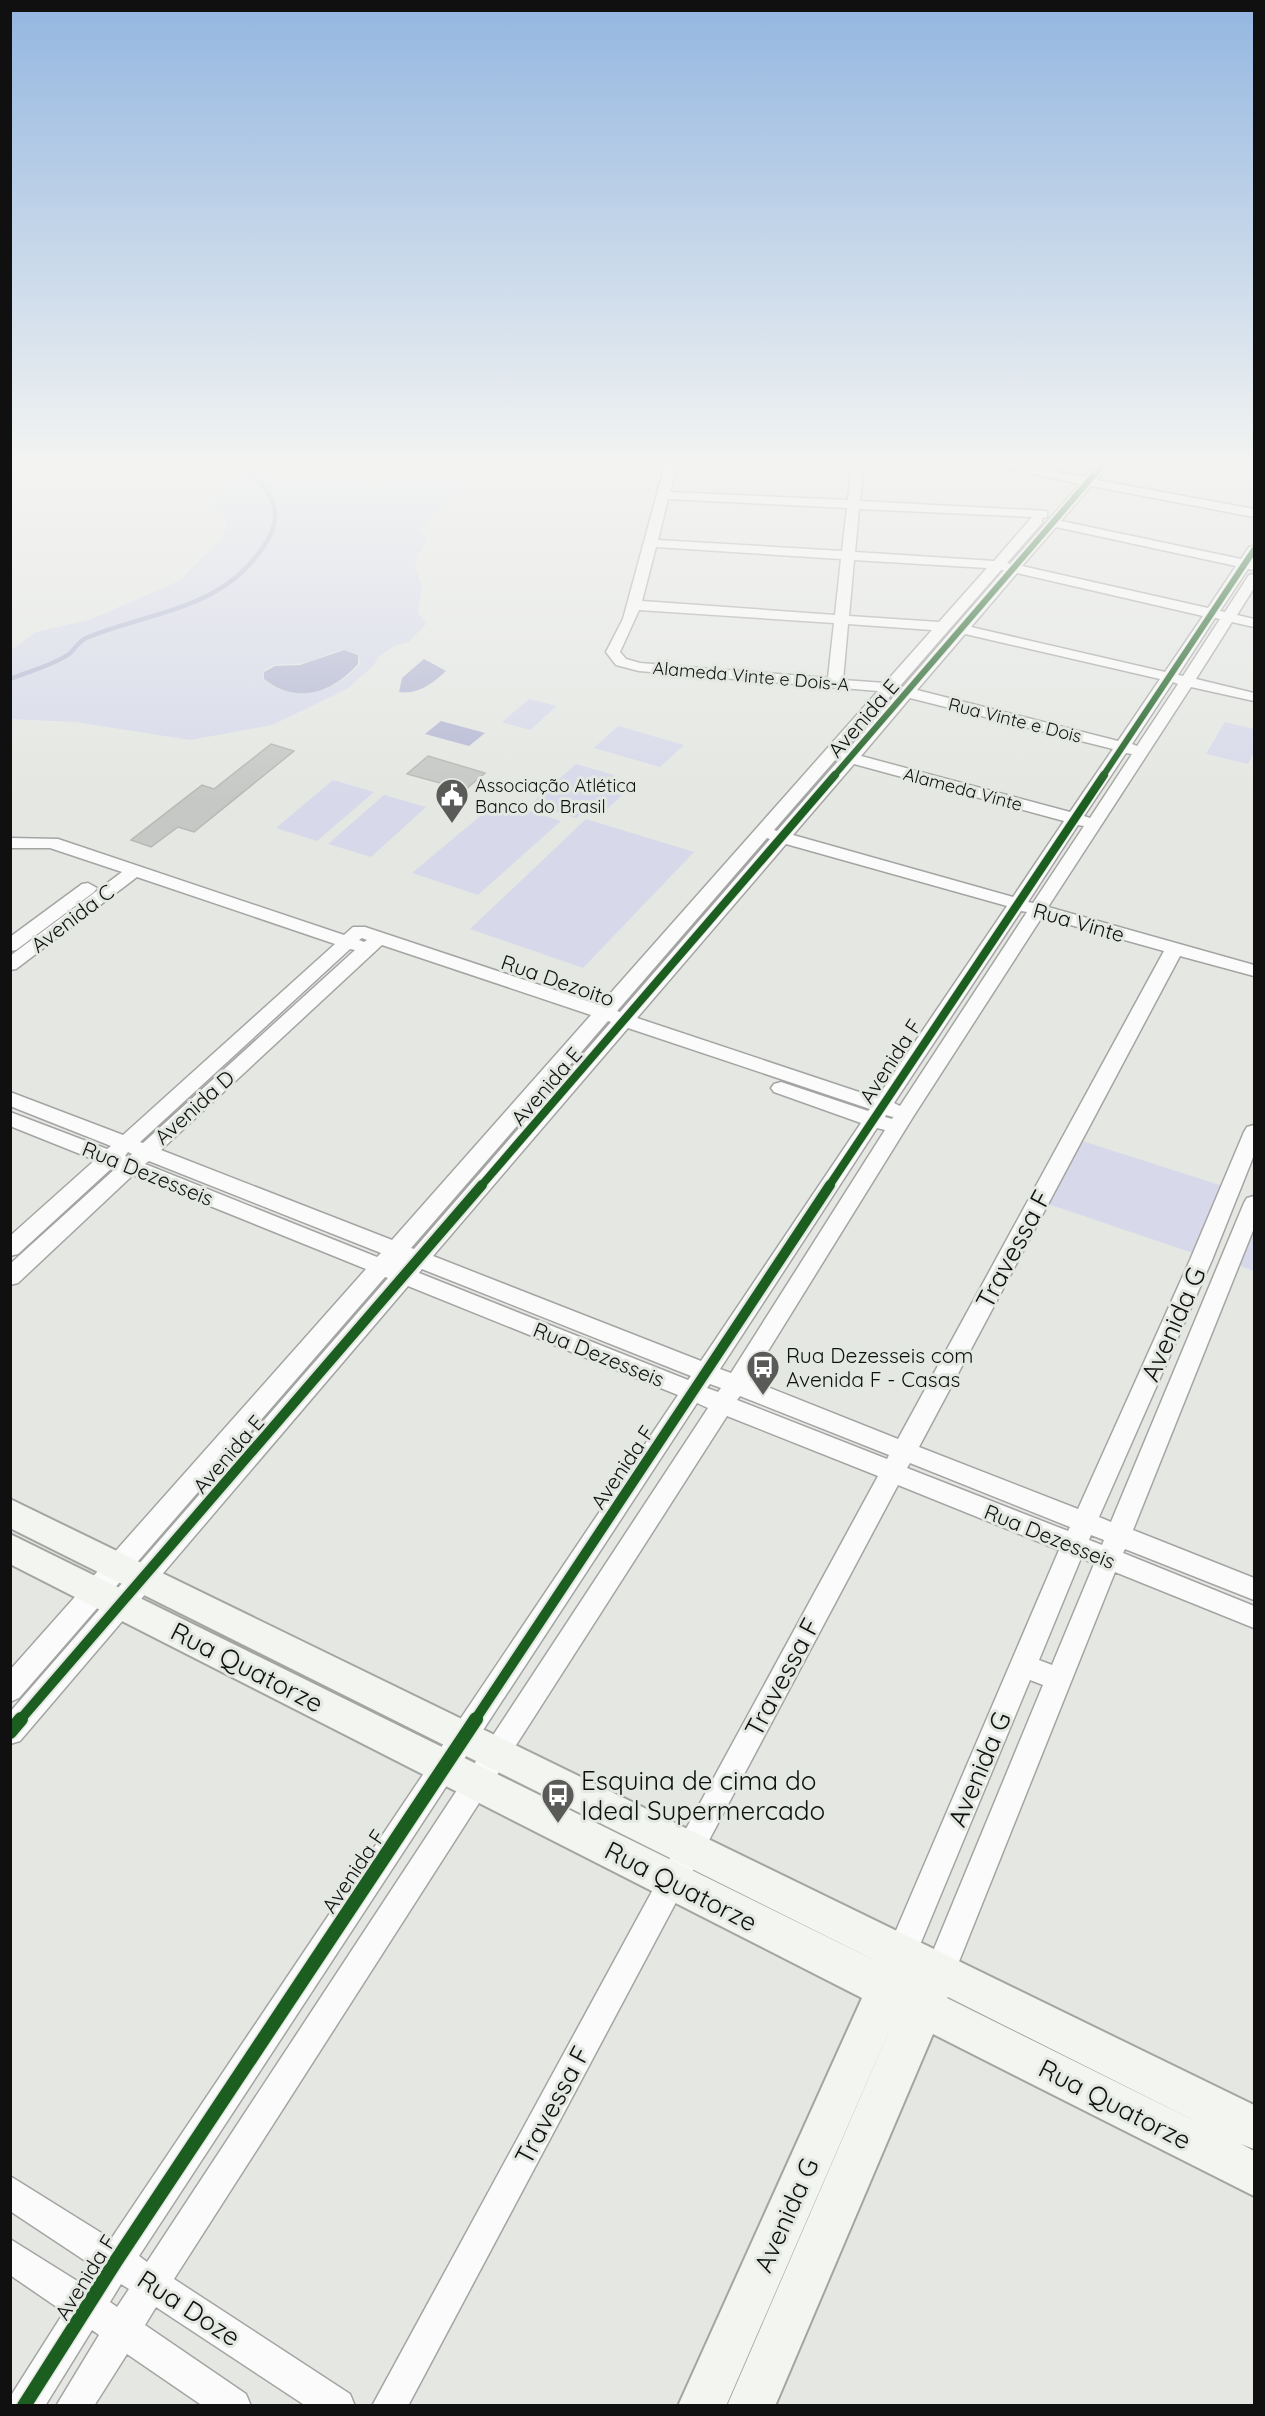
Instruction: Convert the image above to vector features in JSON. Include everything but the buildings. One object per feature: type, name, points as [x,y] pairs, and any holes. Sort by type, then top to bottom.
[{"type":"street","points":[[641,574],[633,605],[943,627]]},
{"type":"street","points":[[835,683],[847,574]]},
{"type":"street","name":"Avenida E","points":[[10,1690],[121,1585],[411,1268],[769,828],[943,627],[999,574]]},
{"type":"street","name":"Avenida E","points":[[10,1732],[121,1585],[388,1259],[610,1023],[673,967],[963,629],[1000,574]]},
{"type":"street","points":[[1019,574],[1218,619],[1254,623]]},
{"type":"street","name":"Avenida F","points":[[24,2406],[116,2261],[728,1394],[889,1117],[930,1034],[1030,902],[1093,824],[1186,681],[1218,619],[1248,574]]},
{"type":"street","name":"Alameda Vinte e Dois-A","points":[[633,605],[627,625],[613,652],[615,658],[639,667],[835,683],[892,685]]},
{"type":"street","points":[[1218,619],[1254,632]]},
{"type":"street","name":"Avenida F","points":[[73,2406],[153,2285],[699,1383],[889,1117],[1030,902],[1074,819],[1168,677],[1218,619]]},
{"type":"street","points":[[963,629],[1254,697]]},
{"type":"street","name":"Rua Vinte e Dois","points":[[892,685],[1143,748]]},
{"type":"street","name":"Alameda Vinte","points":[[833,753],[1093,824]]},
{"type":"street","name":"Rua Vinte","points":[[769,828],[1030,902],[1254,959]]},
{"type":"street","name":"Rua Dezoito","points":[[10,843],[52,843],[125,868],[363,940],[889,1117]]},
{"type":"street","name":"Avenida C","points":[[12,957],[125,868]]},
{"type":"street","name":"Rua Vinte","points":[[1030,902],[1175,948],[1254,970]]},
{"type":"street","name":"Avenida D","points":[[10,1249],[128,1154],[363,940]]},
{"type":"street","name":"Travessa F","points":[[389,2406],[1175,948]]},
{"type":"street","name":"Rua Dezesseis","points":[[10,1098],[128,1154],[1080,1534],[1119,1536],[1254,1589]]},
{"type":"street","name":"Rua Dezesseis","points":[[10,1118],[128,1154]]},
{"type":"street","name":"Avenida G","points":[[751,2406],[912,1981],[1023,1666],[1254,1132]]},
{"type":"street","name":"Avenida D","points":[[10,1277],[128,1154]]},
{"type":"street","points":[[1222,1210],[1251,1211]]},
{"type":"street","name":"Avenida G","points":[[702,2406],[1059,1680],[1251,1211]]},
{"type":"street","name":"Rua Quatorze","points":[[10,1512],[121,1585],[912,1981],[1254,2174]]},
{"type":"street","name":"Rua Dezesseis","points":[[1080,1534],[1108,1560],[1254,1617]]},
{"type":"street","name":"Rua Quatorze","points":[[10,1548],[121,1585]]},
{"type":"street","points":[[1023,1666],[1059,1680]]},
{"type":"street","name":"Rua Quatorze","points":[[912,1981],[1254,2128]]},
{"type":"street","name":"Rua Doze","points":[[10,2192],[338,2406]]},
{"type":"street","points":[[10,2255],[234,2406]]},
{"type":"shaded area","points":[[186,574],[417,574],[422,587],[418,612],[426,624],[409,642],[396,645],[378,657],[374,665],[347,689],[272,725],[190,740],[76,722],[11,719],[11,650],[36,632],[89,620],[179,581]],"holes":[[[344,650],[358,654],[360,664],[338,682],[314,692],[288,692],[263,679],[264,671],[272,666],[307,662]]]},
{"type":"shaded area","points":[[529,699],[557,706],[530,730],[502,722]]},
{"type":"shaded area","points":[[1225,722],[1254,729],[1254,752],[1248,764],[1206,754]]},
{"type":"shaded area","points":[[618,726],[684,745],[660,767],[594,748]]},
{"type":"shaded area","points":[[576,764],[614,775],[600,788],[622,795],[600,816],[584,811],[576,818],[531,804]]},
{"type":"shaded area","points":[[333,780],[374,792],[317,841],[276,828]]},
{"type":"shaded area","points":[[384,795],[426,807],[371,857],[328,844]]},
{"type":"shaded area","points":[[498,801],[561,821],[478,895],[412,873]]},
{"type":"shaded area","points":[[586,819],[694,852],[583,968],[470,929]]},
{"type":"shaded area","points":[[1073,1138],[1229,1188],[1202,1256],[1039,1201]]},
{"type":"shaded area","points":[[1254,1203],[1254,1271],[1230,1262]]},
{"type":"water","points":[[344,650],[358,655],[358,664],[348,674],[326,688],[314,692],[289,692],[264,679],[264,672],[275,666],[300,665]]},
{"type":"water","points":[[424,659],[446,671],[419,690],[399,692],[402,678]]},
{"type":"water","points":[[441,721],[485,733],[469,746],[425,734]]},
{"type":"waterway","points":[[10,679],[62,658],[86,638],[186,605],[209,595],[239,574]]},
{"type":"cycle path","points":[[10,1732],[1009,574]]},
{"type":"cycle path","points":[[24,2406],[116,2261],[1238,574]]},
{"type":"place","name":"Associação Atlética Banco do Brasil","points":[[452,824]]},
{"type":"place","name":"Rua Dezesseis com Avenida F - Casas","points":[[763,1396]]},
{"type":"place","name":"Esquina de cima do Ideal Supermercado","points":[[558,1824]]}]
